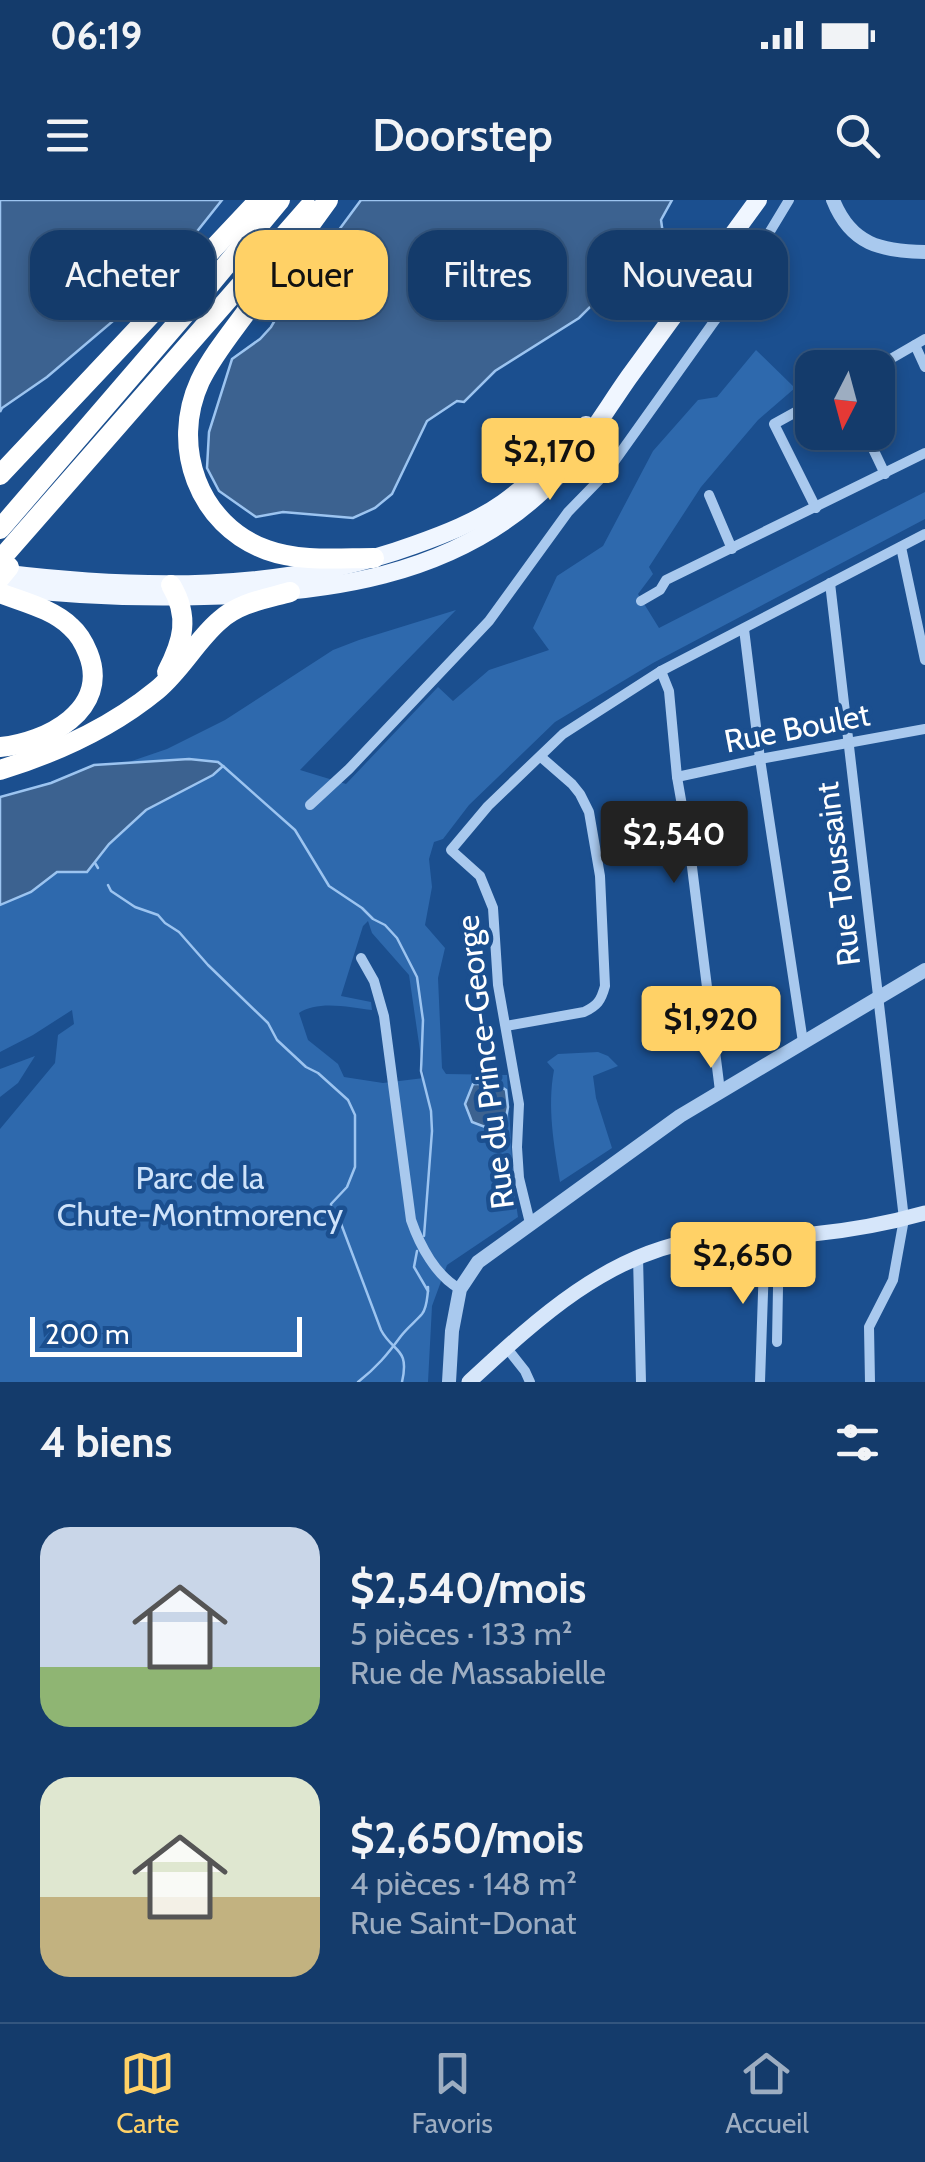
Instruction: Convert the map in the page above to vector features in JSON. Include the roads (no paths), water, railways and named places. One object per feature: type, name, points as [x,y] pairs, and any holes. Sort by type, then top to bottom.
[{"type":"highway","points":[[0,475],[259,200]]},
{"type":"highway","points":[[0,528],[280,200]]},
{"type":"highway","points":[[0,747],[40,738],[68,722],[85,702],[92,672],[82,640],[70,624],[44,610],[2,576],[122,434],[183,352],[315,200]]},
{"type":"highway","points":[[328,200],[201,378],[189,415],[187,448],[201,493],[240,536],[270,552],[290,556],[374,558]]},
{"type":"highway","points":[[160,688],[182,639],[182,607],[174,591]]},
{"type":"highway","points":[[0,770],[85,736],[136,706],[160,688],[218,621],[247,604],[290,592]]},
{"type":"main road","points":[[2,576],[84,594],[290,592],[392,574],[455,550],[488,533],[563,470],[758,200]]},
{"type":"main road","points":[[174,591],[306,574],[374,558],[443,535],[501,504],[533,480],[627,380]]},
{"type":"main road","points":[[469,1382],[572,1294],[638,1257],[695,1240],[876,1227],[925,1213]]},
{"type":"street","points":[[310,806],[488,621],[568,512],[606,473],[724,309],[789,200]]},
{"type":"street","points":[[833,200],[840,218],[860,238],[890,251],[925,252]]},
{"type":"street","points":[[895,356],[920,342],[925,366]]},
{"type":"street","points":[[795,412],[774,424],[816,508]]},
{"type":"street","points":[[874,450],[886,474]]},
{"type":"street","points":[[641,601],[660,590],[666,580],[925,453]]},
{"type":"street","points":[[708,495],[732,549]]},
{"type":"street","points":[[506,1026],[595,1008],[602,1000],[605,986],[600,876],[588,812],[572,784],[541,756],[563,734],[661,672],[925,534]]},
{"type":"street","points":[[901,546],[925,660]]},
{"type":"street","name":"Rue Toussaint","points":[[830,583],[904,1219],[892,1280],[870,1327],[870,1382]]},
{"type":"street","points":[[744,629],[803,1042]]},
{"type":"street","points":[[661,672],[669,690],[720,1091]]},
{"type":"street","name":"Rue Boulet","points":[[678,777],[925,729]]},
{"type":"street","name":"Rue du Prince-George","points":[[530,1224],[519,1178],[519,1104],[498,985],[494,908],[480,876],[451,850],[488,806],[541,756]]},
{"type":"street","points":[[361,958],[374,982],[384,1016],[411,1220],[418,1240],[442,1277],[460,1289]]},
{"type":"street","points":[[449,1382],[452,1331],[460,1289],[478,1262],[680,1116],[925,970]]},
{"type":"street","points":[[772,1234],[777,1342]]},
{"type":"street","points":[[760,1382],[772,1234]]},
{"type":"street","points":[[638,1257],[642,1382]]},
{"type":"street","points":[[506,1347],[530,1382]]},
{"type":"waterway","points":[[223,766],[295,830],[329,886],[385,925],[397,938],[417,977],[423,1020],[421,1071],[432,1131],[424,1236]]},
{"type":"waterway","points":[[95,863],[98,868]]},
{"type":"waterway","points":[[108,885],[135,907],[158,915],[179,932],[268,1023],[277,1040],[348,1100],[355,1115],[355,1167],[331,1210],[340,1221],[381,1330],[402,1356],[402,1382]]},
{"type":"waterway","points":[[417,1251],[414,1267],[428,1291],[428,1287]]},
{"type":"waterway","points":[[358,1382],[422,1314],[428,1291]]},
{"type":"park label","name":"Parc de la Chute-Montmorency","points":[[200,1196]]}]
